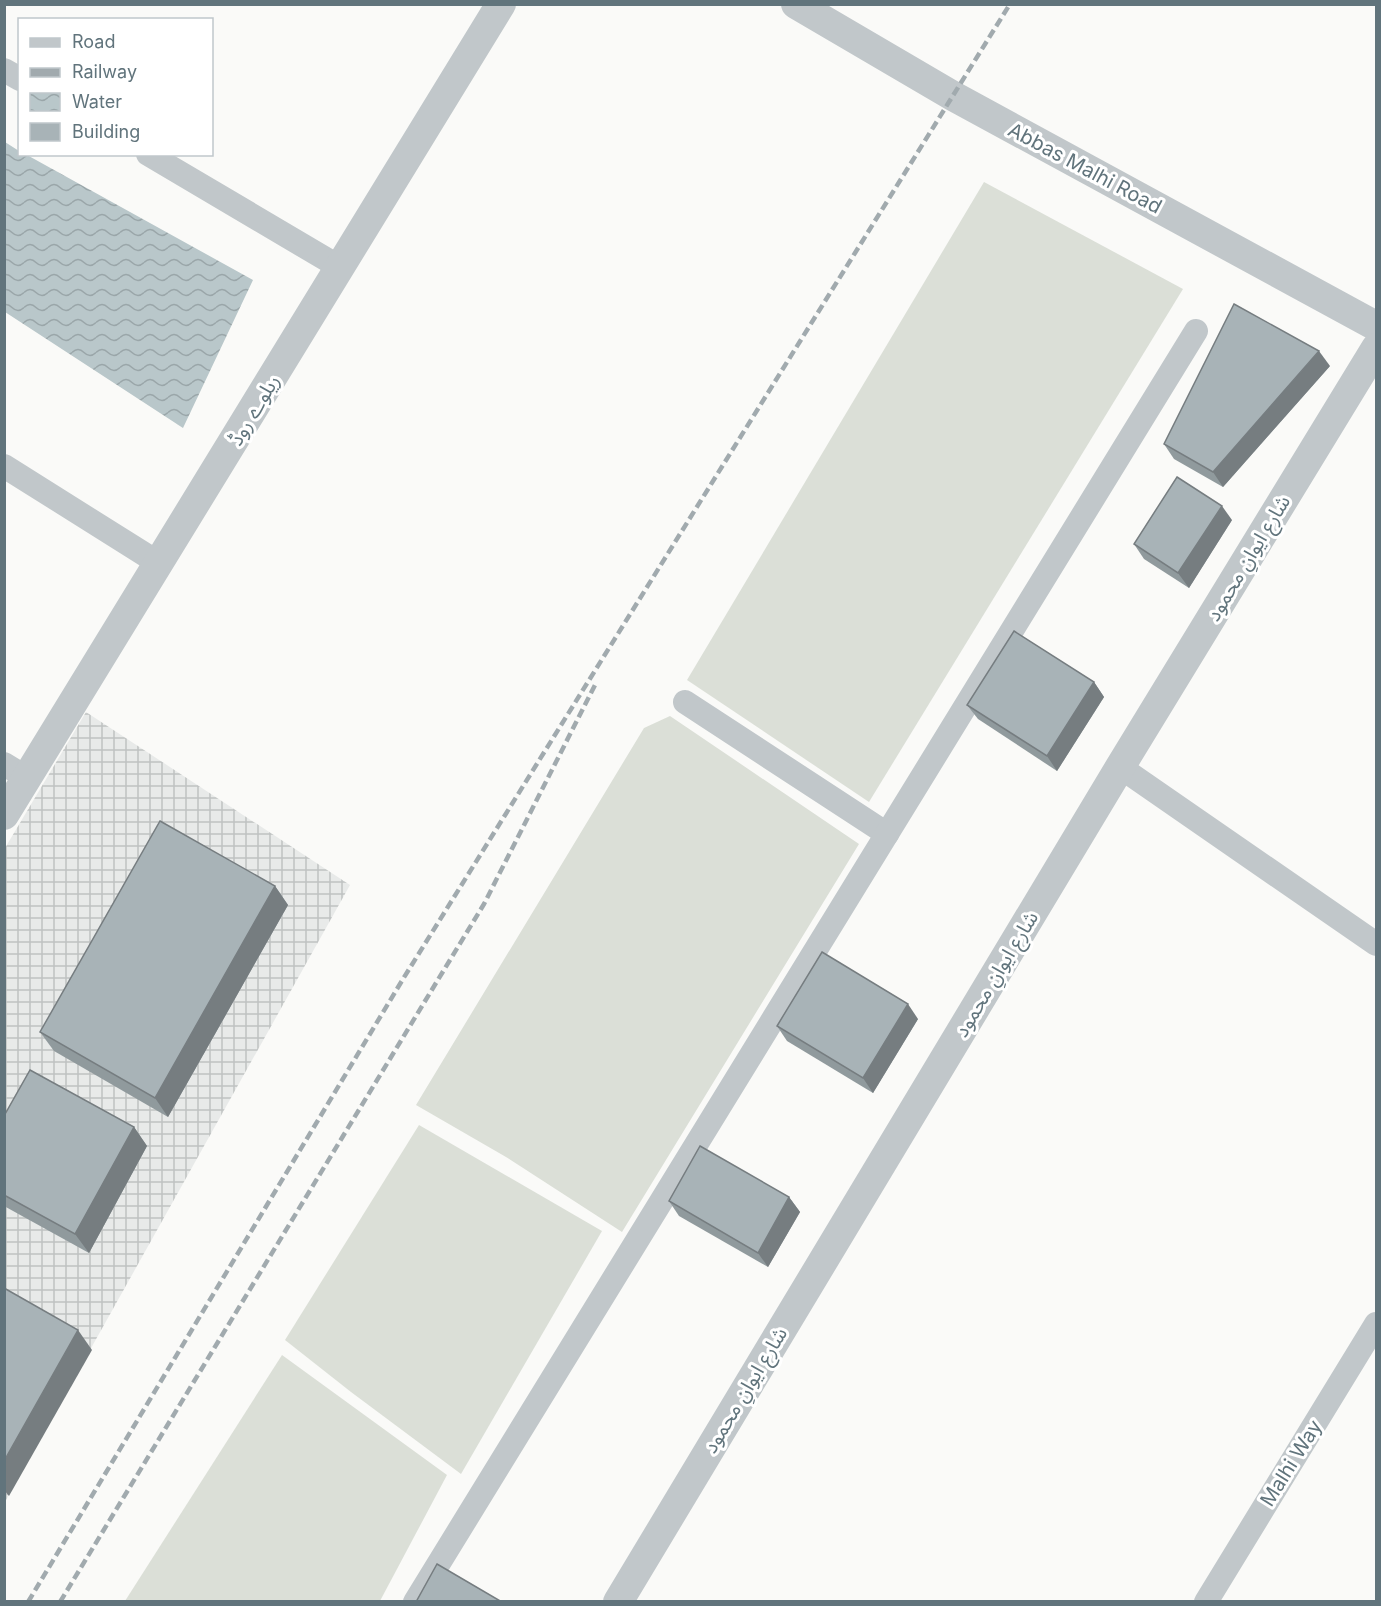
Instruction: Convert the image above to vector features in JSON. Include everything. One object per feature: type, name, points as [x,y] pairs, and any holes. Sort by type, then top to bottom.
[{"type":"street","name":"ریلوے روڈ","points":[[4,815],[16,771],[160,564],[501,4]]},
{"type":"street","name":"Abbas Malhi Road","points":[[796,4],[954,96],[1377,326]]},
{"type":"street","points":[[4,70],[18,78]]},
{"type":"street","points":[[151,156],[341,268]]},
{"type":"street","points":[[415,1602],[1196,331]]},
{"type":"street","name":"شارع ایوانِ محمود","points":[[618,1602],[1120,767],[1377,348]]},
{"type":"street","points":[[4,466],[160,564]]},
{"type":"street","points":[[685,702],[887,834]]},
{"type":"street","points":[[1120,767],[1377,944]]},
{"type":"street","name":"Malhi Way","points":[[1206,1602],[1377,1324]]},
{"type":"shaded area","points":[[984,182],[1183,289],[869,802],[687,680]]},
{"type":"shaded area","points":[[86,712],[350,885],[5,1502],[5,848]]},
{"type":"shaded area","points":[[670,716],[859,844],[622,1232],[506,1157],[416,1105],[644,728]]},
{"type":"shaded area","points":[[419,1125],[602,1231],[461,1474],[285,1340]]},
{"type":"shaded area","points":[[282,1355],[447,1475],[380,1601],[125,1601]]},
{"type":"water","points":[[5,142],[18,150],[18,156],[29,156],[253,280],[183,428],[5,312]]},
{"type":"building","points":[[1234,304],[1319,351],[1213,472],[1164,444]]},
{"type":"building","points":[[1177,477],[1222,506],[1178,573],[1134,544]]},
{"type":"building","points":[[1014,631],[1094,682],[1047,756],[967,705]]},
{"type":"building","points":[[160,821],[275,886],[155,1098],[40,1032]]},
{"type":"building","points":[[822,952],[908,1004],[863,1078],[777,1026]]},
{"type":"building","points":[[30,1070],[134,1127],[75,1234],[4,1195],[4,1116]]},
{"type":"building","points":[[700,1146],[789,1197],[758,1253],[669,1201]]},
{"type":"building","points":[[4,1288],[78,1330],[4,1461]]},
{"type":"building","points":[[437,1564],[502,1602],[416,1602]]},
{"type":"railway","points":[[28,1602],[403,979],[1010,4]]},
{"type":"railway","points":[[60,1602],[484,904],[595,685]]}]
